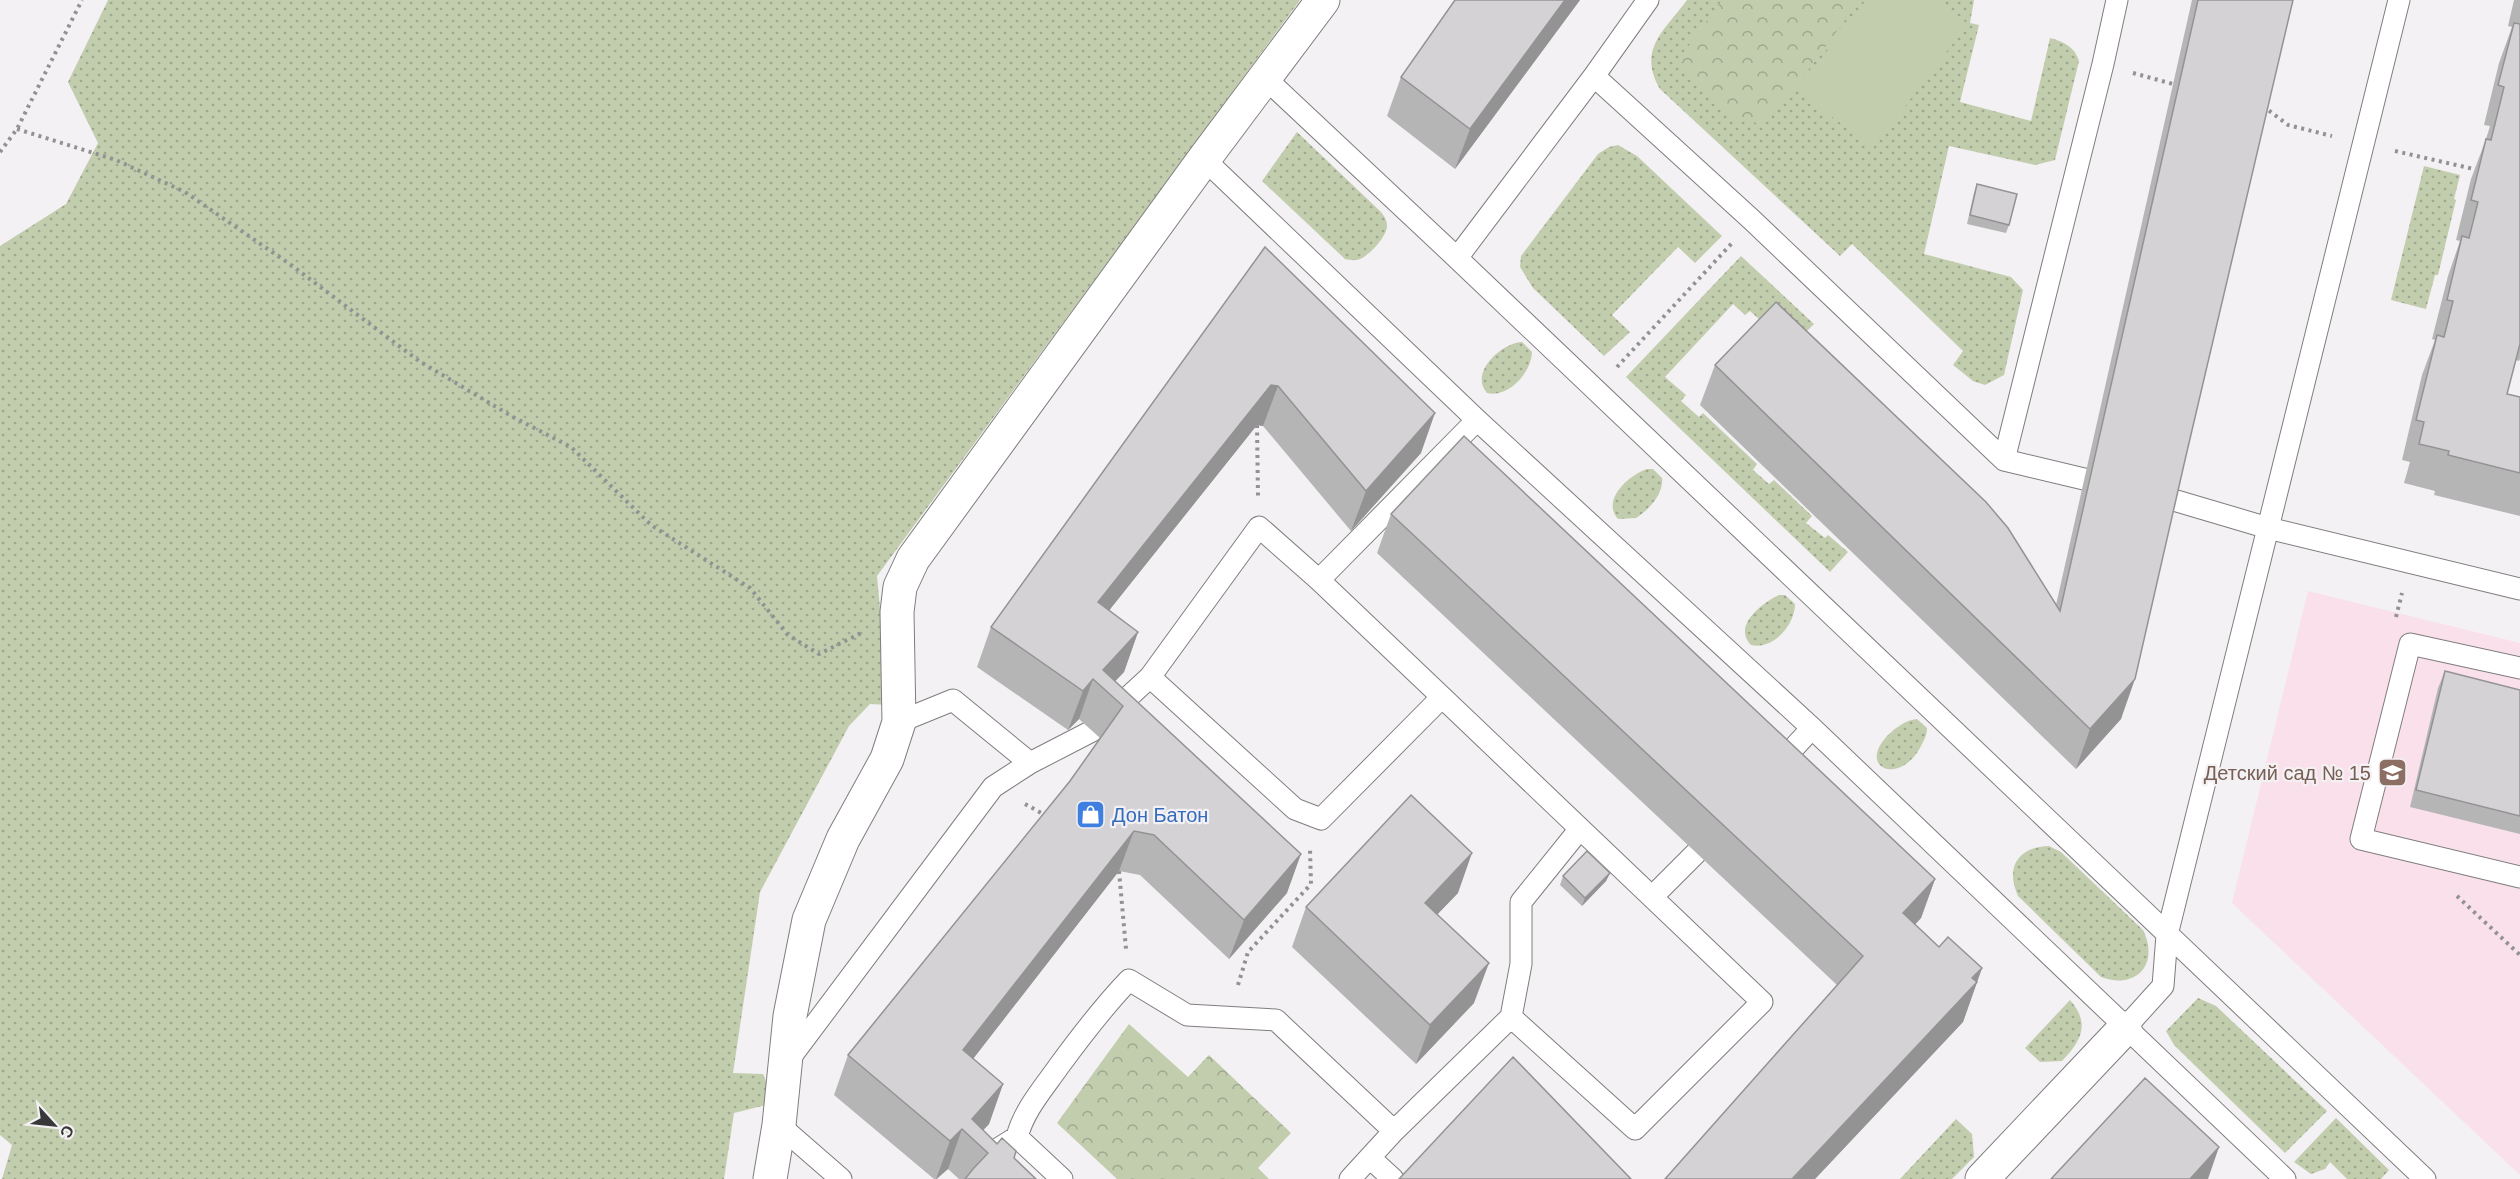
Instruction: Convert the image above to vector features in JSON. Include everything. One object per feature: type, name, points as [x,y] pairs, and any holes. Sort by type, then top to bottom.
[{"type":"street","points":[[770,1179],[779,1125],[790,1016],[809,920],[843,839],[886,759],[899,722],[897,612],[900,587],[913,559],[1204,159],[1323,0]]},
{"type":"street","points":[[1982,1179],[2125,1028]]},
{"type":"lane","points":[[1458,258],[1648,0]]},
{"type":"lane","points":[[2004,460],[2117,0]]},
{"type":"lane","points":[[2125,1028],[2163,986],[2168,935],[2399,0]]},
{"type":"lane","points":[[1594,76],[1752,220],[2004,460],[2084,479]]},
{"type":"lane","points":[[1265,78],[1458,258],[2425,1179]]},
{"type":"lane","points":[[1204,159],[1477,420],[1812,728],[2284,1179]]},
{"type":"lane","points":[[1319,580],[1477,420]]},
{"type":"lane","points":[[2170,499],[2268,528],[2520,589]]},
{"type":"lane","points":[[784,1065],[993,787],[1030,763],[1097,726],[1150,677],[1259,527],[1319,580],[1762,1002],[1635,1129],[1511,1017]]},
{"type":"lane","points":[[2520,668],[2410,644],[2361,839],[2520,877]]},
{"type":"lane","points":[[1150,677],[1295,809],[1322,819],[1442,697]]},
{"type":"lane","points":[[899,722],[953,700],[1030,763]]},
{"type":"lane","points":[[1768,775],[1812,728]]},
{"type":"lane","points":[[1350,1179],[1394,1131],[1511,1017],[1521,964],[1521,902],[1579,830]]},
{"type":"lane","points":[[1652,897],[1696,852]]},
{"type":"lane","points":[[967,1169],[1017,1137],[1022,1119],[1038,1095],[1099,1012],[1129,980],[1187,1015],[1276,1020],[1394,1131]]},
{"type":"lane","points":[[779,1125],[841,1179]]},
{"type":"lane","points":[[1017,1137],[1062,1179]]},
{"type":"lane","points":[[1371,1158],[1393,1179]]},
{"type":"path","points":[[0,152],[17,129],[82,0]]},
{"type":"path","points":[[2103,64],[2173,84]]},
{"type":"path","points":[[2263,106],[2288,125],[2479,170]]},
{"type":"path","points":[[17,129],[116,160],[185,192],[291,265],[419,361],[513,417],[571,447],[651,525],[750,588],[788,635],[819,654],[897,612]]},
{"type":"path","points":[[1596,389],[1752,220]]},
{"type":"path","points":[[1257,424],[1259,527]]},
{"type":"path","points":[[1228,1017],[1248,952],[1311,884],[1310,847],[1322,819]]},
{"type":"path","points":[[1119,871],[1129,980]]},
{"type":"path","points":[[2454,892],[2520,955]]},
{"type":"shaded area","name":"Детский сад № 15","points":[[2308,591],[2520,643],[2520,1175],[2232,903]]},
{"type":"green space","points":[[108,0],[1300,0],[877,576],[889,705],[870,704],[849,726],[760,892],[733,1073],[763,1074],[769,1089],[766,1105],[734,1113],[724,1179],[2,1179],[12,1145],[0,1135],[0,246],[66,204],[98,143],[68,82]]},
{"type":"green space","points":[[1687,0],[1974,0],[1970,23],[1979,25],[1960,102],[2031,121],[2050,38],[2064,43],[2075,52],[2079,61],[2055,160],[2035,165],[1949,146],[1924,254],[2011,277],[2023,290],[2004,375],[1985,385],[1973,381],[1953,365],[1963,351],[1852,244],[1840,256],[1660,89],[1651,63],[1652,52],[1662,32]]},
{"type":"green space","points":[[1722,0],[1860,0],[1792,92],[1770,118],[1760,123],[1746,122],[1735,117],[1713,98],[1682,65],[1684,52]]},
{"type":"green space","points":[[1866,0],[1937,0],[1968,24],[1873,148],[1797,90]]},
{"type":"green space","points":[[1297,132],[1385,218],[1387,226],[1384,235],[1364,257],[1355,260],[1345,259],[1262,181]]},
{"type":"green space","points":[[1618,145],[1637,156],[1722,236],[1695,263],[1678,247],[1612,315],[1630,332],[1604,356],[1533,288],[1520,267],[1521,256],[1598,154],[1609,147]]},
{"type":"green space","points":[[2424,166],[2460,175],[2438,275],[2435,275],[2426,309],[2391,300]]},
{"type":"green space","points":[[1741,256],[1814,324],[1799,339],[1786,344],[1750,311],[1745,315],[1733,304],[1665,377],[1686,395],[1681,401],[1699,417],[1703,413],[1757,464],[1753,470],[1769,484],[1774,480],[1812,516],[1806,523],[1825,538],[1828,535],[1848,552],[1830,572],[1626,377]]},
{"type":"green space","points":[[1522,342],[1532,352],[1528,368],[1523,376],[1511,388],[1503,392],[1487,393],[1482,385],[1482,377],[1490,360],[1505,348]]},
{"type":"green space","points":[[1647,469],[1653,469],[1662,478],[1658,495],[1650,506],[1636,518],[1618,519],[1613,504],[1619,489],[1632,477]]},
{"type":"green space","points":[[1779,595],[1785,595],[1795,604],[1787,628],[1775,640],[1767,644],[1751,645],[1746,638],[1747,623],[1758,609]]},
{"type":"green space","points":[[1917,719],[1927,728],[1921,746],[1912,759],[1902,766],[1893,769],[1884,768],[1879,764],[1877,756],[1880,746],[1898,726]]},
{"type":"green space","points":[[2049,846],[2061,852],[2143,930],[2148,942],[2149,954],[2142,971],[2134,977],[2114,980],[2101,977],[2018,896],[2013,876],[2017,861],[2029,850]]},
{"type":"green space","points":[[2198,998],[2216,1006],[2327,1111],[2285,1153],[2174,1045],[2166,1031]]},
{"type":"green space","points":[[2070,1000],[2082,1025],[2078,1039],[2062,1061],[2040,1062],[2025,1048]]},
{"type":"green space","points":[[1129,1024],[1188,1077],[1209,1055],[1291,1133],[1258,1168],[1269,1179],[1117,1179],[1057,1123]]},
{"type":"green space","points":[[2336,1118],[2389,1170],[2381,1179],[2347,1179],[2330,1162],[2325,1169],[2311,1174],[2294,1162]]},
{"type":"green space","points":[[1956,1119],[1972,1134],[1974,1157],[1952,1179],[1900,1179]]},
{"type":"building","points":[[1455,0],[1565,0],[1470,129],[1401,77]]},
{"type":"building","points":[[2198,0],[2293,0],[2135,679],[2090,729],[1715,365],[1776,302],[1986,502],[2008,528],[2060,611]]},
{"type":"building","points":[[2514,23],[2520,24],[2520,344],[2507,394],[2520,397],[2520,473],[2448,455],[2449,451],[2419,444],[2424,422],[2416,420],[2437,335],[2444,337],[2453,301],[2447,300],[2462,236],[2469,238],[2478,202],[2471,200],[2486,139],[2491,140],[2504,87],[2498,85]]},
{"type":"building","points":[[1977,184],[2017,194],[2009,225],[1970,215]]},
{"type":"building","points":[[1265,247],[1435,413],[1366,491],[1278,386],[1271,385],[1098,602],[1138,632],[1103,670],[1301,854],[1244,920],[1154,835],[1134,831],[963,1050],[1003,1084],[972,1119],[997,1144],[1002,1138],[1016,1151],[1014,1158],[1036,1179],[965,1179],[988,1153],[962,1129],[950,1141],[848,1055],[1070,781],[1123,706],[1093,679],[1083,691],[991,627]]},
{"type":"building","points":[[1464,436],[1935,879],[1903,913],[1939,947],[1948,937],[1982,968],[1972,978],[1977,982],[1792,1179],[1665,1179],[1863,956],[1391,514]]},
{"type":"building","points":[[2445,671],[2520,690],[2520,816],[2416,790]]},
{"type":"building","points":[[1411,795],[1472,853],[1425,903],[1489,963],[1430,1025],[1306,907]]},
{"type":"building","points":[[1587,851],[1610,873],[1585,898],[1563,876]]},
{"type":"building","points":[[1513,1057],[1631,1179],[1399,1179]]},
{"type":"building","points":[[2145,1078],[2219,1147],[2190,1179],[2051,1179]]},
{"type":"place","name":"Детский сад № 15","points":[[2392,773]]},
{"type":"place","name":"Дон Батон","points":[[1091,815]]}]
